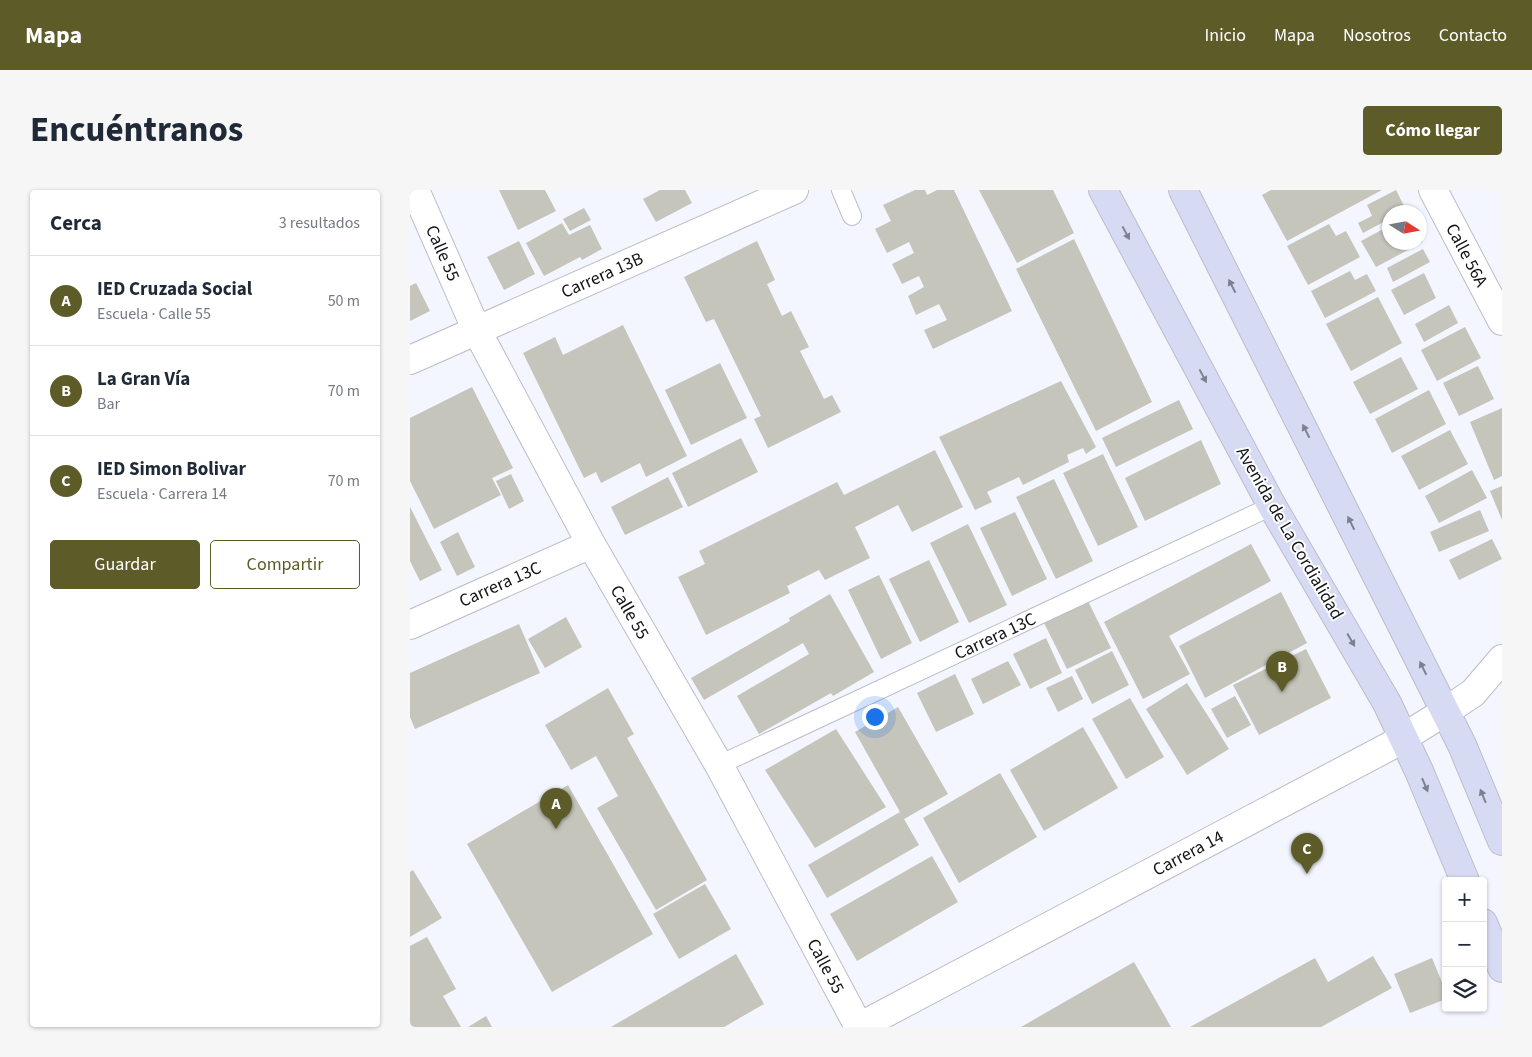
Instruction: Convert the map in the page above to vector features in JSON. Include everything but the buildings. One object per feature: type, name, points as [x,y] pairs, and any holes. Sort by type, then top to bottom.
[{"type":"main road","name":"Avenida de La Cordialidad","points":[[1104,190],[1272,506],[1378,687],[1404,738],[1464,877]]},
{"type":"main road","points":[[1183,190],[1446,711],[1502,841]]},
{"type":"main road","points":[[1487,932],[1502,968]]},
{"type":"street","name":"Calle 55","points":[[415,190],[477,330],[591,544],[718,765],[859,1027]]},
{"type":"street","name":"Carrera 13B","points":[[410,360],[794,190]]},
{"type":"street","name":"Calle 56A","points":[[1433,190],[1502,321]]},
{"type":"street","name":"Carrera 13C","points":[[410,625],[591,544]]},
{"type":"street","name":"Carrera 14","points":[[859,1027],[1404,738],[1472,693],[1502,659]]},
{"type":"lane","points":[[841,190],[852,216]]},
{"type":"lane","name":"Carrera 13C","points":[[718,765],[1272,506]]},
{"type":"place","name":"La Gran Vía","points":[[1282,692]]},
{"type":"place","name":"IED Cruzada Social","points":[[556,829]]},
{"type":"place","name":"IED Simon Bolivar","points":[[1307,874]]}]
